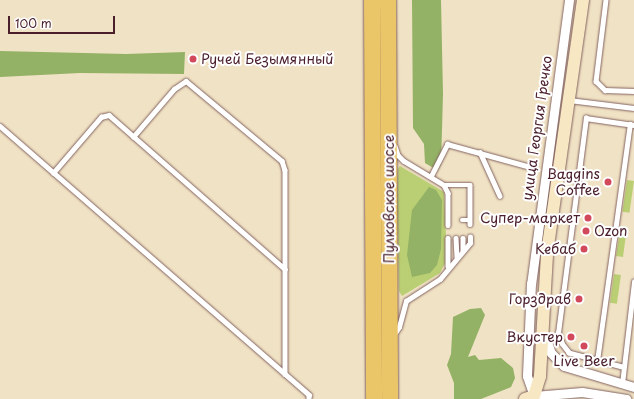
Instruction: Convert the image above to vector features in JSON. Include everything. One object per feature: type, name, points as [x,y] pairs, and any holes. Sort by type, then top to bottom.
[{"type":"highway","name":"Пулковское шоссе","points":[[372,0],[374,399]]},
{"type":"highway","name":"Пулковское шоссе","points":[[388,0],[390,115],[390,399]]},
{"type":"street","name":"улица Георгия Гречко","points":[[530,398],[527,376],[528,307],[569,0]]},
{"type":"street","name":"улица Георгия Гречко","points":[[542,319],[551,221],[583,0]]},
{"type":"street","points":[[530,398],[540,376],[542,319]]},
{"type":"street","points":[[542,319],[545,338],[551,353],[564,366],[634,387]]},
{"type":"street","points":[[530,398],[582,392],[626,399]]},
{"type":"lane","points":[[606,0],[596,81],[605,90],[634,92]]},
{"type":"lane","points":[[133,137],[174,89],[186,81],[282,161],[285,170],[285,374]]},
{"type":"lane","points":[[568,100],[634,108]]},
{"type":"lane","points":[[53,173],[101,117],[109,115],[285,268]]},
{"type":"lane","points":[[390,115],[398,155],[444,185],[448,193],[448,223],[454,220]]},
{"type":"lane","points":[[597,361],[632,125],[586,118],[558,333],[562,344],[569,353],[597,361],[622,367]]},
{"type":"lane","points":[[0,126],[309,395],[309,399]]},
{"type":"lane","points":[[431,176],[447,144],[534,168]]},
{"type":"lane","points":[[480,152],[500,196]]},
{"type":"lane","points":[[444,185],[470,185],[470,222],[462,222]]},
{"type":"lane","points":[[389,341],[399,327],[406,301],[440,279],[448,266],[470,243],[470,237]]},
{"type":"lane","points":[[448,238],[448,266]]},
{"type":"lane","points":[[456,238],[457,257]]},
{"type":"lane","points":[[463,238],[463,250]]},
{"type":"lane","points":[[622,384],[622,367],[634,282]]},
{"type":"green space","points":[[412,0],[441,0],[443,94],[441,165],[437,170],[425,163],[424,144],[413,128]]},
{"type":"green space","points":[[0,51],[126,54],[185,52],[184,74],[80,73],[0,77]]},
{"type":"green space","points":[[400,166],[444,192],[447,259],[440,273],[402,296],[399,291],[397,207],[398,169]]},
{"type":"green space","points":[[627,180],[634,181],[629,213],[623,212]]},
{"type":"green space","points":[[429,187],[436,190],[442,200],[441,249],[437,265],[430,273],[412,277],[407,255],[412,210]]},
{"type":"green space","points":[[621,226],[627,227],[623,257],[616,256]]},
{"type":"green space","points":[[614,274],[621,275],[617,304],[610,303]]},
{"type":"green space","points":[[481,308],[485,315],[468,357],[475,355],[479,360],[501,358],[513,368],[515,378],[511,387],[481,399],[454,399],[454,383],[447,365],[451,354],[453,317],[470,309]]},
{"type":"place","name":"Ручей Безымянный","points":[[193,59]]},
{"type":"place","name":"Baggins Coffee","points":[[608,182]]},
{"type":"place","name":"Супер-маркет","points":[[588,218]]},
{"type":"place","name":"Ozon","points":[[586,231]]},
{"type":"place","name":"Кебаб","points":[[584,249]]},
{"type":"place","name":"Горздрав","points":[[579,299]]},
{"type":"place","name":"Вкустер","points":[[571,337]]},
{"type":"place","name":"Live Beer","points":[[584,346]]}]
